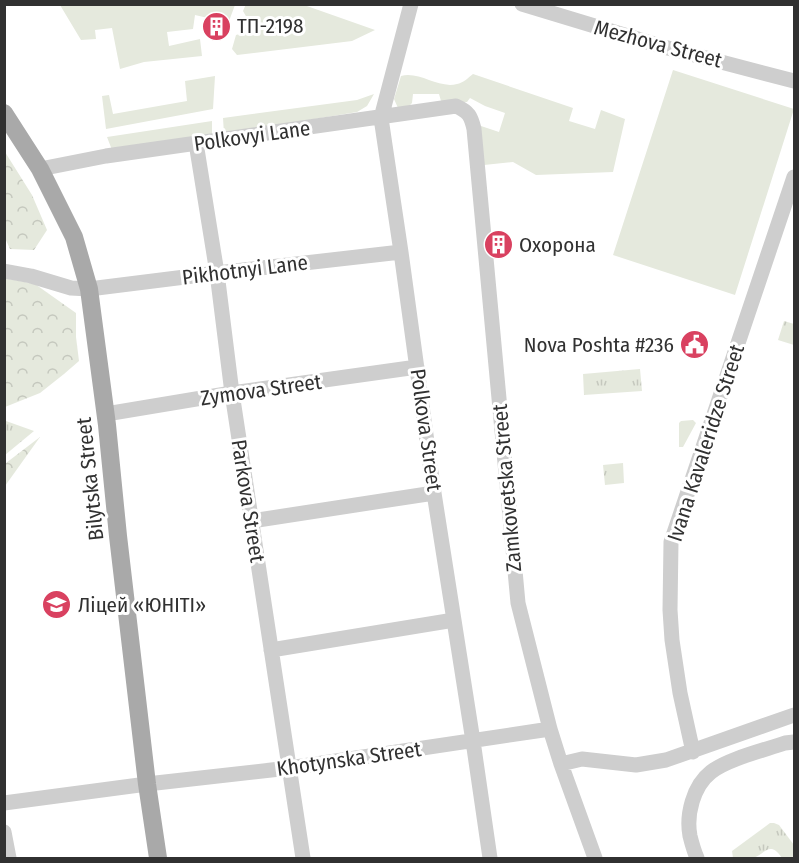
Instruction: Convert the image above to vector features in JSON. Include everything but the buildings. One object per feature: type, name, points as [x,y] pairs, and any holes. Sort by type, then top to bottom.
[{"type":"main road","name":"Bilytska Street","points":[[4,113],[40,169],[74,237],[89,290],[147,784],[158,858]]},
{"type":"street","name":"Polkova Street","points":[[411,4],[381,117],[434,493],[490,858]]},
{"type":"street","name":"Mezhova Street","points":[[522,4],[664,47],[795,81]]},
{"type":"street","name":"Polkovyi Lane","points":[[40,169],[106,156],[456,106],[465,110]]},
{"type":"street","name":"Zamkovetska Street","points":[[465,110],[471,118],[474,129],[518,603],[550,729],[595,858]]},
{"type":"street","name":"Parkova Street","points":[[196,143],[303,858]]},
{"type":"street","name":"Ivana Kavaleridze Street","points":[[693,752],[680,693],[672,640],[671,542],[795,177]]},
{"type":"street","name":"Pikhotnyi Lane","points":[[4,271],[71,288],[89,290],[401,252]]},
{"type":"street","name":"Zymova Street","points":[[105,414],[232,393],[417,367]]},
{"type":"street","points":[[251,521],[434,493]]},
{"type":"street","points":[[271,650],[454,620]]},
{"type":"street","points":[[561,764],[582,759],[636,765],[666,760],[795,715]]},
{"type":"street","points":[[697,858],[690,834],[689,816],[693,798],[701,782],[711,771],[725,764],[790,742],[778,721]]},
{"type":"street","name":"Khotynska Street","points":[[4,803],[289,768],[550,729]]},
{"type":"street","points":[[4,832],[9,858]]},
{"type":"green space","points":[[246,4],[304,5],[375,30],[352,41],[237,55],[232,49],[236,35],[243,33],[250,35],[255,20],[247,18],[243,11]]},
{"type":"green space","points":[[60,5],[235,5],[229,21],[195,15],[193,29],[167,32],[169,46],[200,39],[202,56],[144,62],[120,69],[112,28],[95,30],[96,39],[81,40]]},
{"type":"green space","points":[[673,70],[794,109],[735,295],[613,255]]},
{"type":"green space","points":[[473,74],[573,108],[569,121],[595,129],[601,110],[625,119],[613,172],[536,175],[513,162],[484,165],[478,125],[499,132],[505,113],[470,98],[467,102],[445,104],[441,101],[439,94],[413,94],[412,103],[407,108],[398,108],[394,99],[401,76],[415,76],[450,85],[461,83]]},
{"type":"green space","points":[[215,76],[213,109],[106,129],[102,96],[109,95],[113,114],[187,101],[185,81]]},
{"type":"green space","points":[[374,94],[367,106],[357,112],[224,134],[223,118],[357,100]]},
{"type":"green space","points":[[212,121],[212,134],[112,150],[107,137]]},
{"type":"green space","points":[[5,152],[32,195],[47,230],[34,250],[10,249],[5,238]]},
{"type":"green space","points":[[4,278],[35,284],[76,313],[79,361],[40,393],[5,407]]},
{"type":"green space","points":[[784,321],[794,324],[794,345],[778,340]]},
{"type":"green space","points":[[640,369],[642,391],[584,395],[583,374]]},
{"type":"green space","points":[[693,420],[696,423],[683,447],[679,447],[679,423]]},
{"type":"green space","points":[[6,421],[34,431],[5,455],[4,423]]},
{"type":"green space","points":[[40,437],[5,486],[5,462]]},
{"type":"green space","points":[[623,463],[624,483],[605,485],[603,465]]},
{"type":"green space","points":[[770,823],[779,825],[794,845],[794,858],[782,858],[771,849],[751,859],[733,858],[732,851]]},
{"type":"place","name":"ТП-2198","points":[[216,26]]},
{"type":"place","name":"Охорона","points":[[498,245]]},
{"type":"place","name":"Nova Poshta #236","points":[[695,345]]},
{"type":"place","name":"Ліцей «ЮНІТІ»","points":[[57,605]]}]
